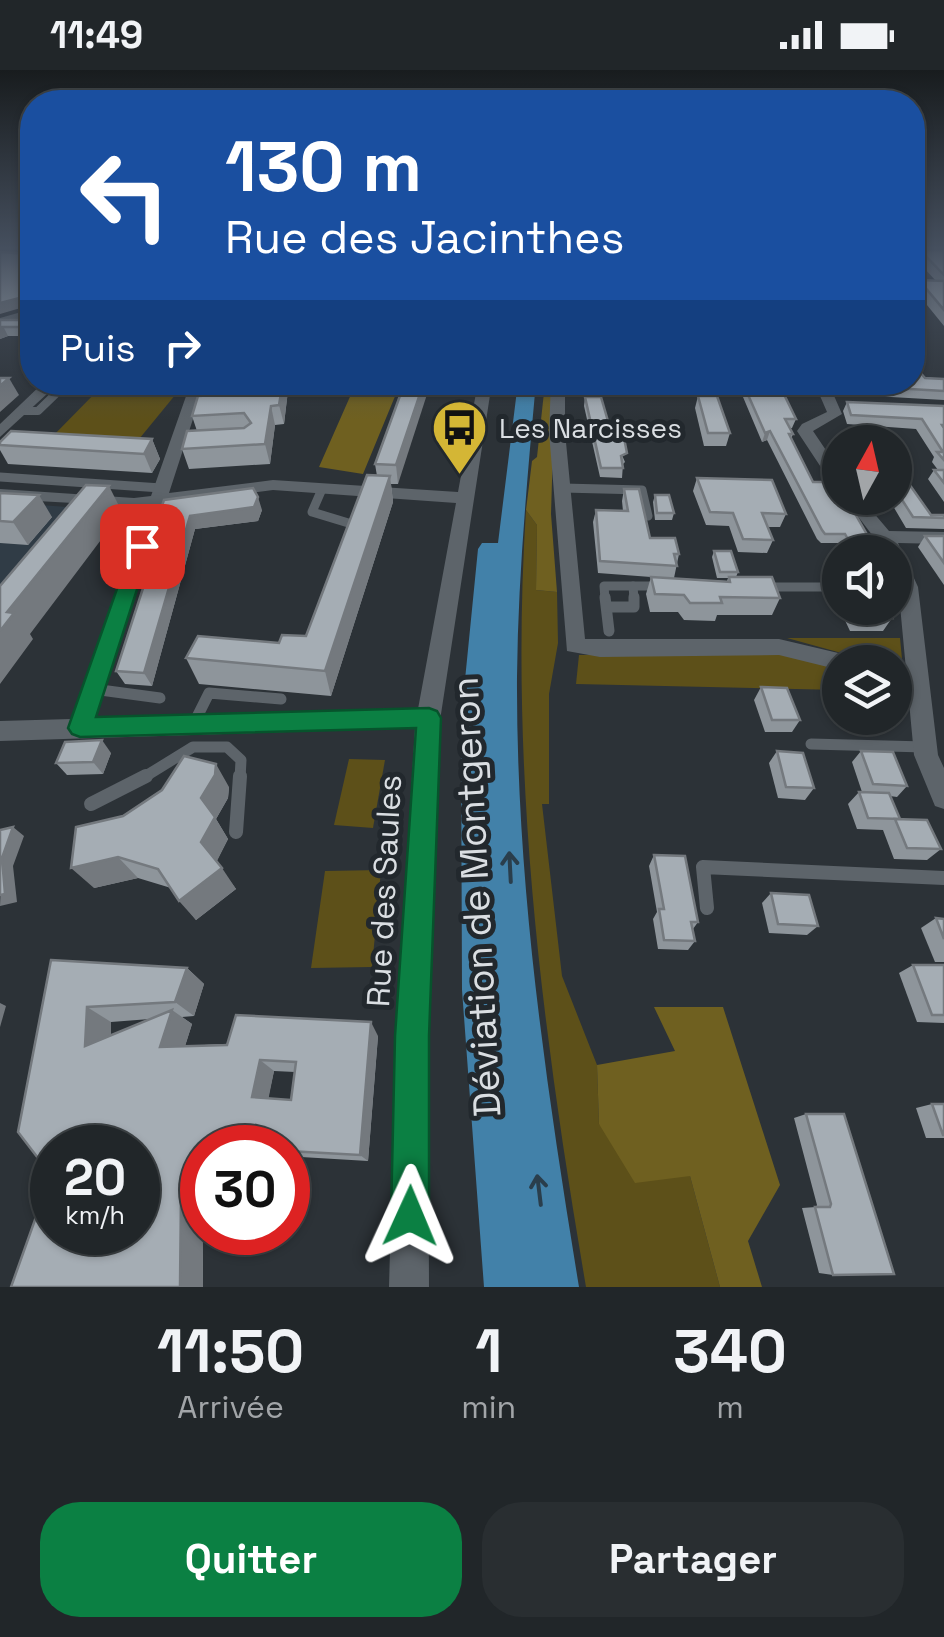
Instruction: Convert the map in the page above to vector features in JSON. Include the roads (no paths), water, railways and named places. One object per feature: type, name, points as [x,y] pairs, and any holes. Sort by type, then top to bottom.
[{"type":"main road","name":"Déviation de Montgeron","points":[[510,395],[495,501],[477,720],[482,990],[511,1287]]},
{"type":"main road","name":"Déviation de Montgeron","points":[[525,395],[513,502],[502,721],[516,994],[552,1287]]},
{"type":"street","points":[[0,432],[39,395]]},
{"type":"street","points":[[80,728],[150,546],[159,494],[186,443],[198,395]]},
{"type":"street","name":"Rue des Saules","points":[[409,1287],[412,1036],[429,718],[483,395]]},
{"type":"street","points":[[558,395],[557,432],[575,645],[600,649],[778,647],[822,657]]},
{"type":"street","points":[[822,456],[806,431],[812,424],[834,418],[828,395]]},
{"type":"street","points":[[832,402],[850,403]]},
{"type":"street","points":[[0,409],[23,410]]},
{"type":"street","points":[[0,494],[88,508],[159,494],[272,486],[463,498]]},
{"type":"street","points":[[868,515],[887,535]]},
{"type":"street","points":[[912,537],[944,538]]},
{"type":"street","points":[[912,700],[944,798]]},
{"type":"street","points":[[0,731],[204,731],[429,718]]},
{"type":"lane","points":[[23,410],[38,411],[55,395]]},
{"type":"lane","points":[[0,477],[159,494]]},
{"type":"lane","points":[[322,488],[312,512],[354,525],[348,543]]},
{"type":"lane","points":[[563,488],[642,490],[648,516]]},
{"type":"lane","points":[[609,631],[604,586],[671,586]]},
{"type":"lane","points":[[606,607],[634,606],[633,586]]},
{"type":"lane","points":[[746,586],[822,587]]},
{"type":"lane","points":[[94,689],[160,698]]},
{"type":"lane","points":[[91,804],[166,766],[193,747],[204,731],[209,692],[281,699]]},
{"type":"lane","points":[[204,731],[241,760],[236,832]]},
{"type":"lane","points":[[811,744],[926,747]]},
{"type":"lane","points":[[708,908],[703,867],[944,878]]},
{"type":"place","name":"Les Narcisses","points":[[460,477]]}]
